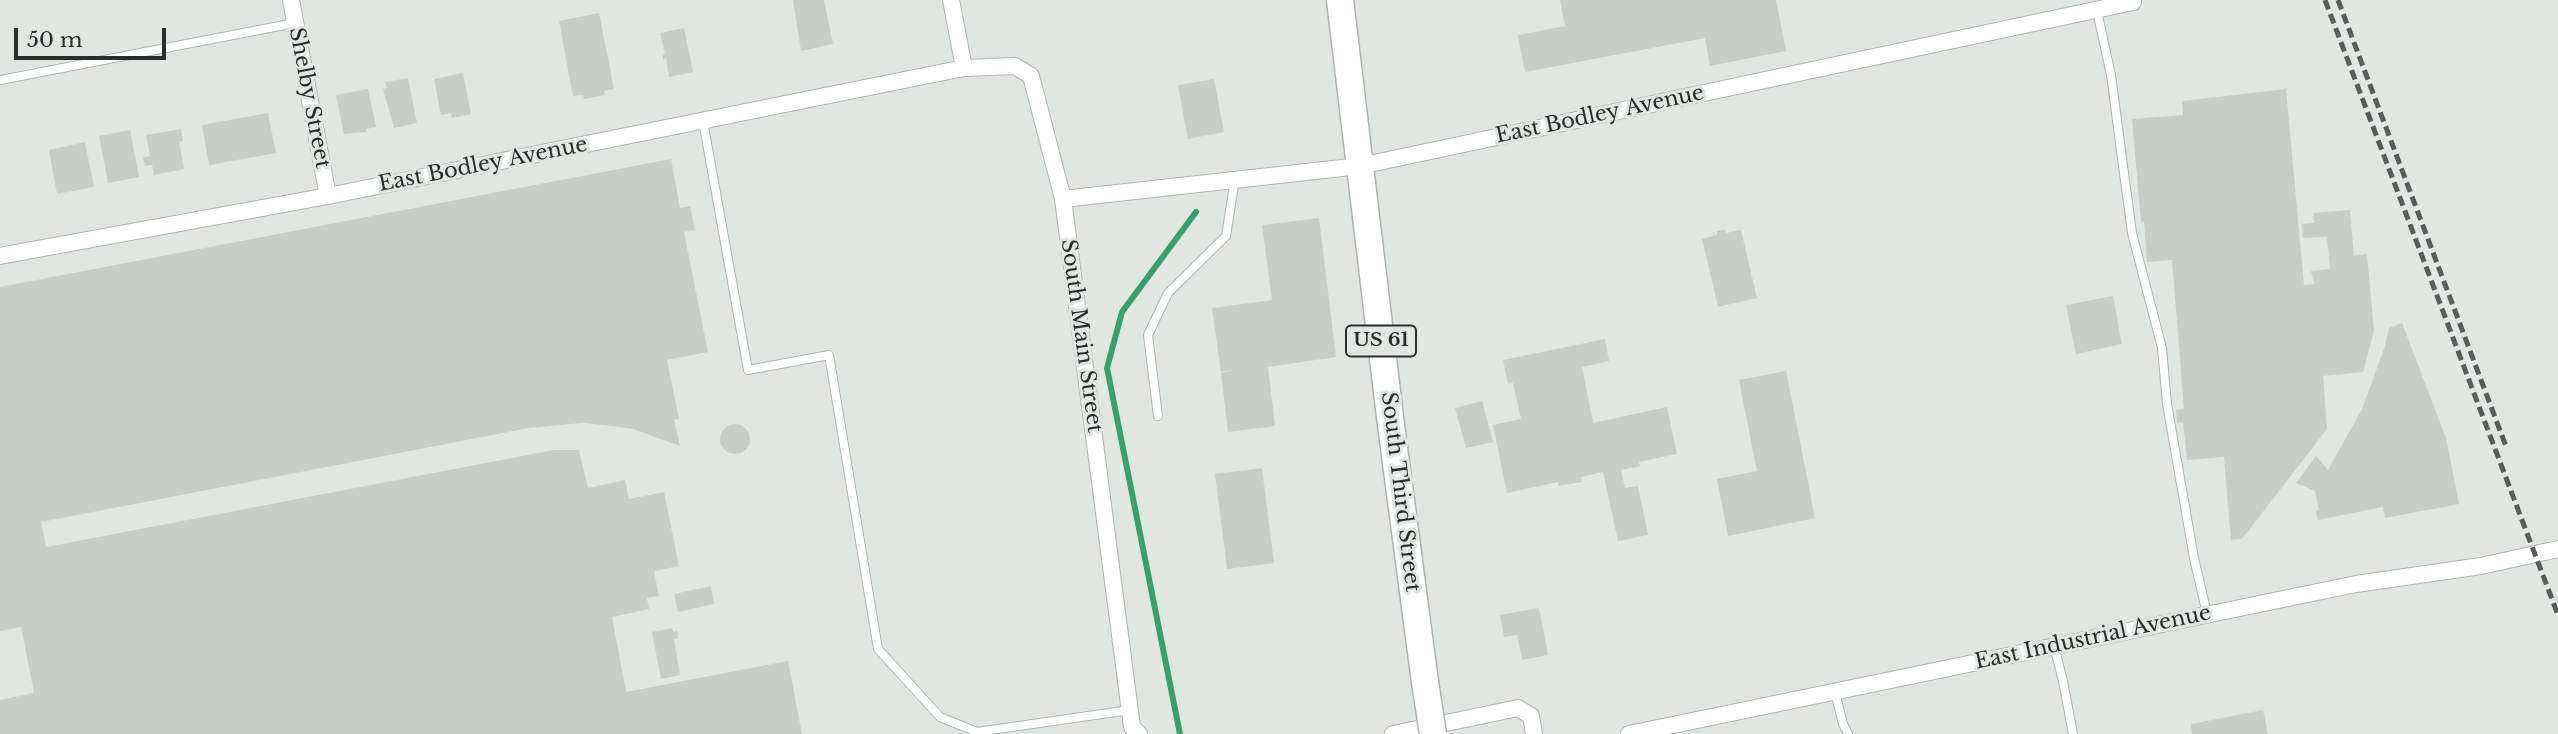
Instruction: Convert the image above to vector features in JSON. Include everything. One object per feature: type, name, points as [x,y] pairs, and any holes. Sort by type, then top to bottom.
[{"type":"main road","name":"South Third Street","points":[[1340,0],[1433,734]]},
{"type":"street","name":"Shelby Street","points":[[291,0],[328,196]]},
{"type":"street","points":[[951,0],[964,68]]},
{"type":"street","name":"East Bodley Avenue","points":[[1063,199],[1360,166],[2133,2]]},
{"type":"street","name":"South Main Street","points":[[964,68],[1015,66],[1031,76],[1063,199],[1132,727],[1139,734]]},
{"type":"street","name":"East Bodley Avenue","points":[[0,256],[328,196],[964,68]]},
{"type":"street","name":"East Industrial Avenue","points":[[1629,734],[2356,584],[2481,566],[2558,549]]},
{"type":"street","points":[[1393,734],[1518,708],[1531,716],[1534,734]]},
{"type":"lane","points":[[2097,11],[2111,75],[2132,233],[2162,348],[2167,404],[2194,558],[2207,614]]},
{"type":"lane","points":[[0,80],[295,23]]},
{"type":"lane","points":[[703,121],[748,370],[829,355],[878,649],[940,717],[977,732],[1130,710]]},
{"type":"lane","points":[[1158,416],[1148,335],[1168,293],[1226,236],[1235,179]]},
{"type":"lane","points":[[2054,646],[2073,734]]},
{"type":"lane","points":[[1835,691],[1848,734]]},
{"type":"building","points":[[793,0],[824,0],[833,44],[801,51]]},
{"type":"building","points":[[1560,0],[1776,0],[1786,51],[1710,66],[1705,38],[1525,72],[1518,35],[1565,26]]},
{"type":"building","points":[[599,13],[614,89],[604,91],[605,95],[584,99],[583,95],[573,96],[559,21]]},
{"type":"building","points":[[684,28],[693,72],[669,77],[666,58],[663,59],[665,54],[660,33]]},
{"type":"building","points":[[463,73],[471,114],[452,118],[451,113],[441,115],[434,79]]},
{"type":"building","points":[[408,78],[417,123],[394,128],[383,89],[387,88],[385,82]]},
{"type":"building","points":[[1214,79],[1224,132],[1188,139],[1178,85]]},
{"type":"building","points":[[368,89],[376,127],[366,129],[367,132],[344,134],[336,95]]},
{"type":"building","points":[[2286,89],[2304,285],[2314,284],[2311,271],[2330,269],[2327,237],[2303,238],[2302,224],[2314,223],[2313,213],[2350,210],[2354,256],[2367,254],[2374,331],[2363,372],[2323,376],[2327,429],[2242,539],[2231,540],[2224,457],[2187,460],[2183,422],[2177,423],[2176,410],[2184,409],[2172,260],[2147,262],[2132,119],[2183,115],[2182,101]]},
{"type":"building","points":[[268,113],[276,153],[209,165],[202,125]]},
{"type":"building","points":[[181,129],[183,141],[179,142],[184,169],[154,175],[152,165],[145,166],[143,157],[150,156],[146,135]]},
{"type":"building","points":[[130,130],[139,177],[108,183],[99,136]]},
{"type":"building","points":[[85,142],[94,187],[57,194],[49,150]]},
{"type":"building","points":[[671,159],[680,208],[690,206],[695,230],[684,232],[708,352],[667,360],[679,419],[674,420],[680,446],[633,429],[613,426],[582,423],[529,428],[41,522],[46,547],[554,450],[579,450],[588,488],[625,480],[629,499],[664,492],[679,566],[654,571],[659,596],[647,598],[649,609],[612,617],[626,692],[788,661],[802,734],[0,734],[0,700],[34,693],[21,627],[0,631],[0,287]]},
{"type":"building","points":[[1319,218],[1336,357],[1268,367],[1275,426],[1228,432],[1221,373],[1233,370],[1221,372],[1212,308],[1272,300],[1262,225]]},
{"type":"building","points":[[1725,230],[1726,233],[1741,230],[1757,298],[1718,307],[1702,239]]},
{"type":"building","points":[[2113,296],[2122,344],[2076,354],[2066,305]]},
{"type":"building","points":[[2402,323],[2446,438],[2459,504],[2385,518],[2383,507],[2318,520],[2315,491],[2296,483],[2316,456],[2328,470],[2362,409],[2389,328]]},
{"type":"building","points":[[1605,339],[1609,361],[1582,367],[1593,423],[1667,407],[1677,454],[1639,462],[1640,466],[1621,470],[1625,488],[1638,486],[1648,535],[1618,541],[1603,472],[1581,477],[1582,482],[1559,486],[1558,482],[1507,493],[1493,425],[1521,419],[1513,383],[1508,384],[1503,360]]},
{"type":"building","points":[[1786,371],[1815,518],[1728,536],[1717,479],[1757,471],[1739,380]]},
{"type":"building","points":[[1482,401],[1493,442],[1466,448],[1455,408]]},
{"type":"building","points":[[735,424],[746,428],[750,439],[746,450],[735,454],[724,450],[720,439],[724,428]]},
{"type":"building","points":[[1262,468],[1274,563],[1227,569],[1215,474]]},
{"type":"building","points":[[711,586],[714,604],[678,612],[674,594]]},
{"type":"building","points":[[1539,608],[1548,655],[1522,660],[1517,635],[1504,637],[1500,615]]},
{"type":"building","points":[[672,628],[673,632],[677,631],[678,638],[674,639],[680,675],[661,679],[652,632]]},
{"type":"building","points":[[2263,710],[2268,734],[2192,734],[2191,724]]},
{"type":"waterway","points":[[1180,734],[1107,368],[1122,312],[1196,212]]},
{"type":"railway","points":[[2325,0],[2558,615]]},
{"type":"railway","points":[[2338,0],[2507,449]]}]
